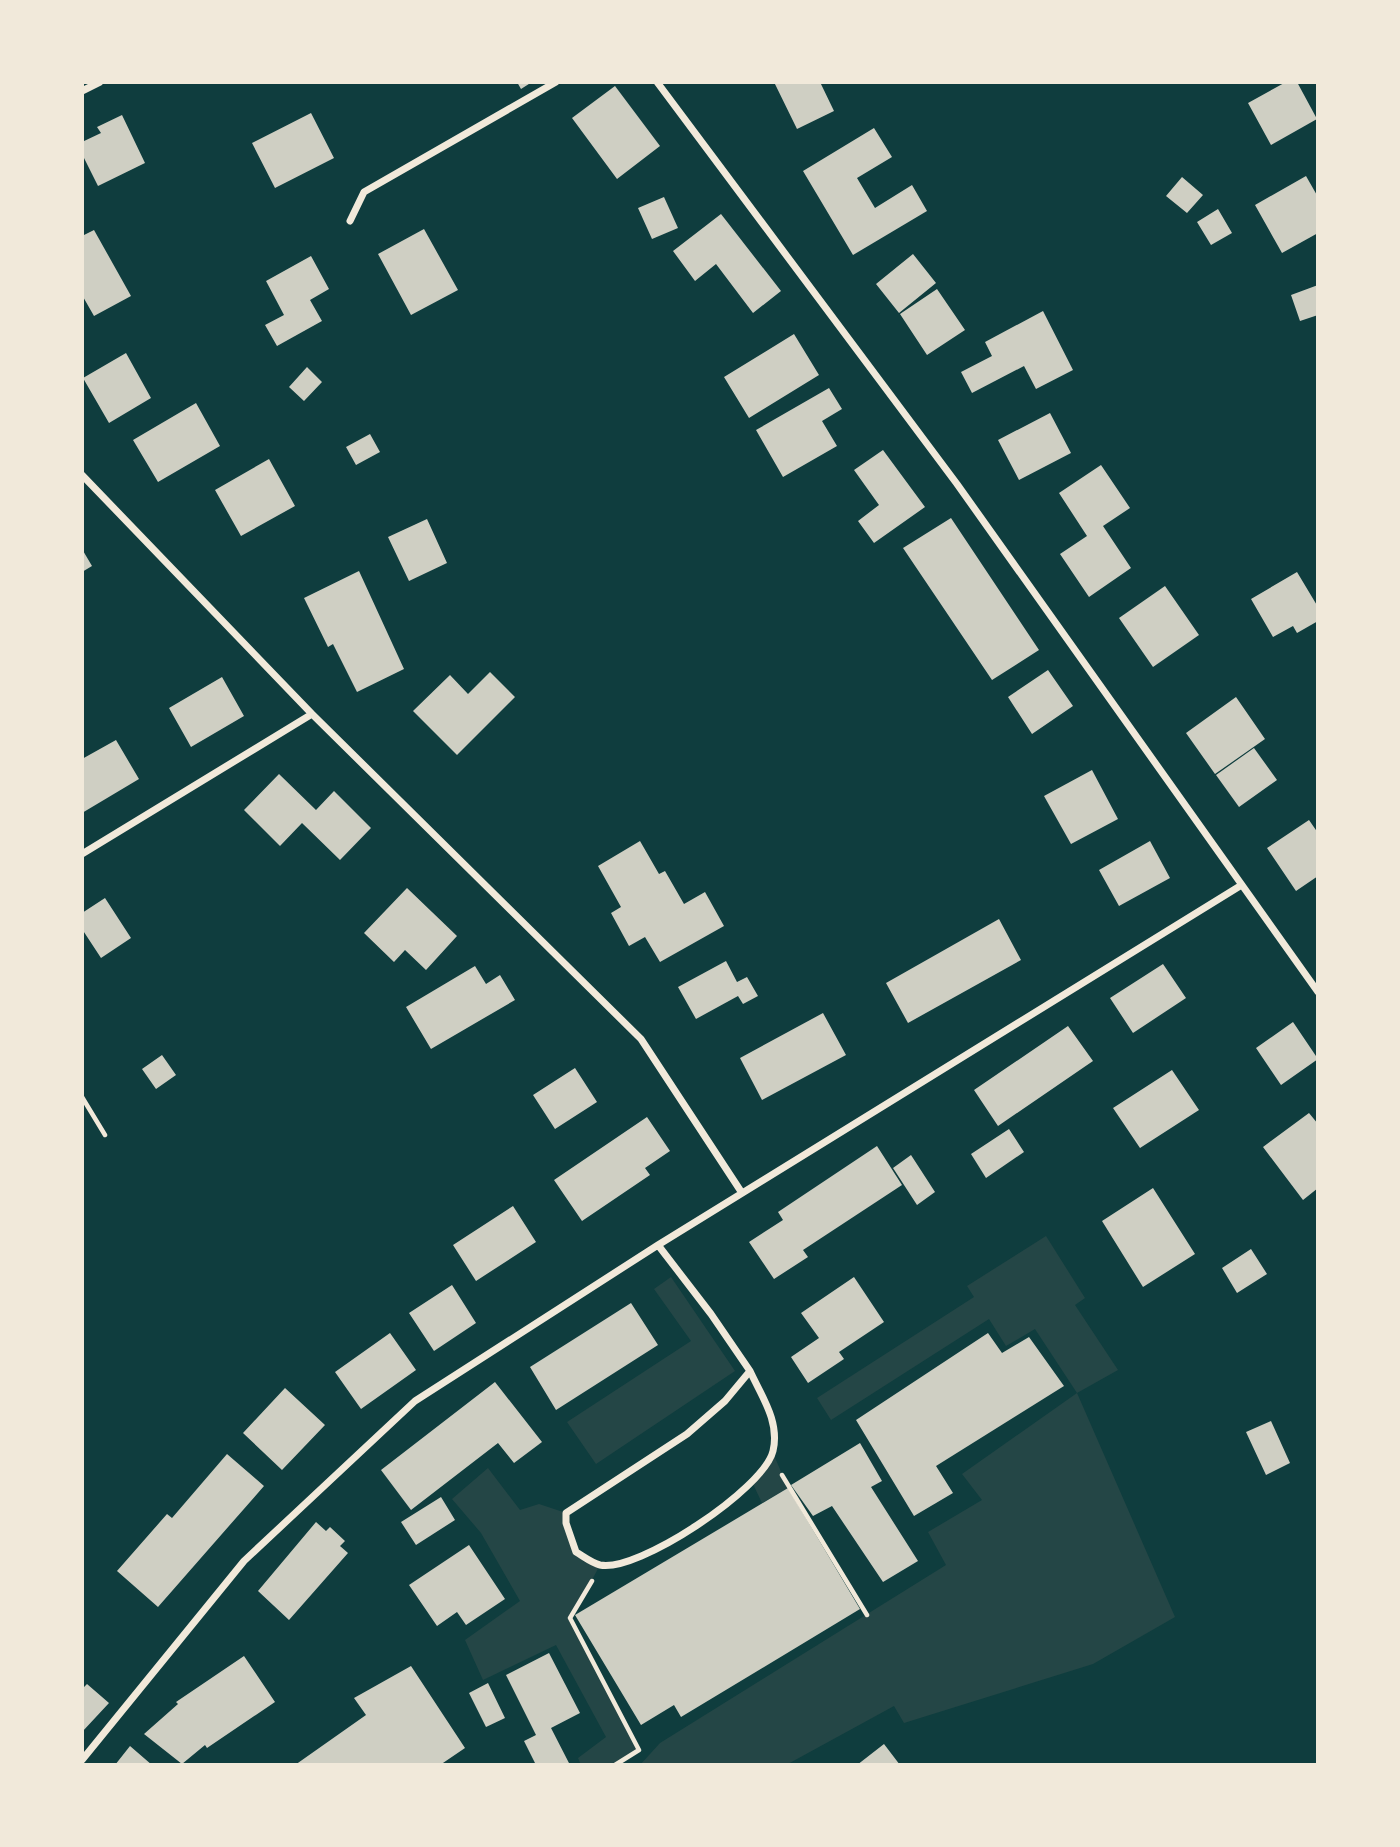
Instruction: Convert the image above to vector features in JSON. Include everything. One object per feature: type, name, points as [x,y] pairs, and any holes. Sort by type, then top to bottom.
[{"type":"street","points":[[82,91],[100,82]]},
{"type":"street","points":[[350,221],[364,192],[556,82]]},
{"type":"street","points":[[657,82],[957,484],[1240,886],[1318,992]]},
{"type":"street","points":[[82,475],[312,714],[641,1039],[742,1194]]},
{"type":"street","points":[[82,854],[312,714]]},
{"type":"street","points":[[82,1760],[244,1561],[415,1401],[658,1245],[1240,886]]},
{"type":"street","points":[[658,1245],[711,1314],[750,1371],[775,1424],[773,1453],[753,1484],[704,1521],[632,1560],[600,1565],[576,1552],[566,1523],[566,1513],[688,1434],[725,1401],[750,1371]]},
{"type":"path","points":[[82,1097],[105,1135]]},
{"type":"path","points":[[773,1453],[782,1474],[867,1615]]},
{"type":"path","points":[[600,1565],[570,1618],[639,1750],[615,1765]]},
{"type":"shaded area","points":[[1046,1236],[1085,1298],[1075,1305],[1118,1370],[1077,1393],[1035,1329],[1006,1346],[989,1319],[831,1420],[817,1398],[974,1297],[967,1286]]},
{"type":"shaded area","points":[[671,1277],[735,1371],[596,1464],[567,1422],[691,1341],[654,1289]]},
{"type":"shaded area","points":[[1077,1393],[1175,1617],[1093,1664],[904,1723],[894,1706],[786,1765],[640,1765],[660,1743],[946,1565],[928,1532],[982,1500],[962,1474]]},
{"type":"shaded area","points":[[773,1453],[788,1488],[762,1503],[753,1484]]},
{"type":"shaded area","points":[[488,1468],[520,1510],[539,1504],[566,1513],[576,1552],[600,1565],[571,1619],[639,1750],[615,1765],[581,1765],[578,1758],[606,1737],[556,1645],[483,1680],[465,1640],[520,1601],[481,1533],[452,1499]]},
{"type":"building","points":[[517,82],[532,82],[521,89]]},
{"type":"building","points":[[774,82],[820,82],[834,111],[797,129]]},
{"type":"building","points":[[1286,82],[1297,82],[1317,119],[1271,145],[1248,103]]},
{"type":"building","points":[[615,86],[660,146],[617,179],[572,118]]},
{"type":"building","points":[[311,113],[334,158],[275,188],[252,143]]},
{"type":"building","points":[[122,115],[145,163],[98,186],[82,154],[82,142],[101,133],[97,127]]},
{"type":"building","points":[[874,128],[892,157],[857,178],[875,208],[912,185],[927,211],[853,255],[803,171]]},
{"type":"building","points":[[1306,176],[1318,197],[1318,233],[1282,253],[1255,205]]},
{"type":"building","points":[[1182,177],[1203,195],[1187,213],[1166,196]]},
{"type":"building","points":[[664,197],[678,228],[652,239],[638,208]]},
{"type":"building","points":[[1218,209],[1232,233],[1211,245],[1197,222]]},
{"type":"building","points":[[721,214],[781,291],[753,313],[716,264],[695,281],[673,251]]},
{"type":"building","points":[[424,229],[458,290],[411,315],[378,254]]},
{"type":"building","points":[[94,230],[131,296],[94,316],[82,295],[82,236]]},
{"type":"building","points":[[913,254],[936,283],[899,313],[876,284]]},
{"type":"building","points":[[311,256],[329,289],[310,300],[322,321],[277,346],[265,325],[284,315],[266,281]]},
{"type":"building","points":[[1318,285],[1318,315],[1300,321],[1291,295]]},
{"type":"building","points":[[937,289],[965,330],[927,355],[900,314]]},
{"type":"building","points":[[1043,311],[1073,370],[1036,389],[1024,366],[972,393],[961,372],[992,356],[985,342]]},
{"type":"building","points":[[794,334],[819,375],[749,418],[724,377]]},
{"type":"building","points":[[126,353],[151,398],[109,423],[83,378]]},
{"type":"building","points":[[307,367],[322,382],[304,401],[289,387]]},
{"type":"building","points":[[829,388],[842,409],[822,421],[837,446],[783,477],[756,430]]},
{"type":"building","points":[[196,403],[220,446],[158,482],[133,440]]},
{"type":"building","points":[[1050,413],[1071,453],[1019,480],[998,440]]},
{"type":"building","points":[[370,434],[380,452],[356,465],[346,447]]},
{"type":"building","points":[[883,450],[925,507],[874,543],[858,521],[879,505],[854,470]]},
{"type":"building","points":[[269,459],[295,506],[241,536],[215,490]]},
{"type":"building","points":[[1101,465],[1130,508],[1103,526],[1131,568],[1089,597],[1060,554],[1087,536],[1059,493]]},
{"type":"building","points":[[951,518],[1039,650],[992,680],[903,548]]},
{"type":"building","points":[[427,519],[447,563],[409,581],[388,537]]},
{"type":"building","points":[[82,549],[92,566],[82,572]]},
{"type":"building","points":[[359,571],[404,669],[357,692],[333,644],[328,647],[304,598]]},
{"type":"building","points":[[1297,572],[1318,607],[1318,621],[1297,633],[1293,626],[1273,637],[1251,599]]},
{"type":"building","points":[[1165,586],[1199,635],[1153,667],[1119,618]]},
{"type":"building","points":[[1048,670],[1073,706],[1032,734],[1008,697]]},
{"type":"building","points":[[490,672],[515,697],[457,755],[413,711],[450,675],[468,694]]},
{"type":"building","points":[[222,677],[244,716],[191,747],[169,708]]},
{"type":"building","points":[[1236,697],[1265,739],[1215,774],[1186,733]]},
{"type":"building","points":[[116,740],[139,779],[82,813],[82,759]]},
{"type":"building","points":[[1254,748],[1277,780],[1239,807],[1216,775]]},
{"type":"building","points":[[1092,770],[1118,819],[1071,844],[1044,796]]},
{"type":"building","points":[[279,774],[316,810],[334,791],[371,828],[340,860],[302,823],[280,846],[244,810]]},
{"type":"building","points":[[1309,820],[1318,833],[1318,876],[1296,891],[1267,848]]},
{"type":"building","points":[[640,841],[659,874],[665,871],[684,904],[705,892],[724,926],[660,962],[645,937],[629,946],[611,913],[621,907],[598,866]]},
{"type":"building","points":[[1150,841],[1170,878],[1119,906],[1099,870]]},
{"type":"building","points":[[407,888],[457,936],[426,970],[405,950],[394,962],[364,933]]},
{"type":"building","points":[[105,898],[131,938],[101,958],[82,929],[82,913]]},
{"type":"building","points":[[999,919],[1021,960],[908,1023],[886,983]]},
{"type":"building","points":[[726,961],[737,982],[747,977],[758,996],[743,1004],[738,996],[696,1019],[678,987]]},
{"type":"building","points":[[1163,964],[1186,998],[1133,1033],[1110,998]]},
{"type":"building","points":[[475,966],[486,984],[500,975],[515,1000],[431,1049],[406,1007]]},
{"type":"building","points":[[823,1013],[846,1055],[762,1100],[740,1058]]},
{"type":"building","points":[[1293,1022],[1318,1059],[1281,1085],[1256,1048]]},
{"type":"building","points":[[1068,1026],[1093,1061],[998,1126],[974,1090]]},
{"type":"building","points":[[162,1055],[176,1075],[156,1089],[142,1069]]},
{"type":"building","points":[[575,1068],[597,1102],[555,1129],[533,1095]]},
{"type":"building","points":[[1172,1070],[1199,1110],[1140,1148],[1113,1108]]},
{"type":"building","points":[[1309,1113],[1318,1124],[1318,1188],[1303,1200],[1263,1147]]},
{"type":"building","points":[[647,1117],[670,1151],[645,1168],[650,1175],[582,1221],[554,1180]]},
{"type":"building","points":[[1009,1129],[1024,1152],[986,1178],[971,1154]]},
{"type":"building","points":[[877,1146],[902,1185],[803,1250],[808,1257],[774,1279],[749,1242],[783,1220],[778,1212]]},
{"type":"building","points":[[911,1155],[935,1192],[917,1205],[893,1168]]},
{"type":"building","points":[[1153,1188],[1195,1254],[1143,1287],[1102,1221]]},
{"type":"building","points":[[513,1206],[536,1242],[476,1281],[453,1245]]},
{"type":"building","points":[[1251,1249],[1267,1274],[1237,1293],[1222,1268]]},
{"type":"building","points":[[854,1277],[884,1322],[839,1352],[844,1359],[808,1383],[791,1357],[819,1338],[801,1313]]},
{"type":"building","points":[[452,1285],[476,1323],[434,1351],[409,1313]]},
{"type":"building","points":[[631,1303],[658,1345],[556,1410],[530,1367]]},
{"type":"building","points":[[390,1333],[416,1370],[361,1409],[335,1372]]},
{"type":"building","points":[[988,1333],[1002,1353],[1029,1337],[1064,1386],[936,1466],[953,1493],[914,1516],[856,1420]]},
{"type":"building","points":[[495,1382],[542,1442],[514,1463],[498,1443],[411,1510],[381,1470]]},
{"type":"building","points":[[285,1388],[325,1425],[282,1470],[243,1433]]},
{"type":"building","points":[[1271,1421],[1290,1463],[1266,1475],[1246,1432]]},
{"type":"building","points":[[860,1443],[882,1481],[871,1487],[918,1561],[883,1582],[832,1506],[813,1516],[791,1485]]},
{"type":"building","points":[[227,1454],[264,1486],[158,1607],[117,1571],[167,1514],[172,1518]]},
{"type":"building","points":[[788,1488],[860,1609],[681,1717],[674,1705],[641,1725],[575,1615]]},
{"type":"building","points":[[441,1497],[455,1520],[416,1545],[401,1522]]},
{"type":"building","points":[[316,1522],[326,1531],[330,1527],[345,1541],[340,1546],[348,1553],[289,1620],[258,1591]]},
{"type":"building","points":[[469,1545],[505,1599],[466,1625],[457,1612],[437,1626],[409,1585]]},
{"type":"building","points":[[549,1653],[580,1713],[551,1728],[570,1765],[536,1765],[524,1741],[536,1735],[506,1675]]},
{"type":"building","points":[[244,1656],[275,1702],[207,1748],[205,1745],[182,1764],[144,1734],[178,1704],[176,1702]]},
{"type":"building","points":[[411,1666],[465,1748],[440,1765],[295,1765],[366,1715],[354,1698]]},
{"type":"building","points":[[488,1683],[505,1718],[486,1727],[469,1693]]},
{"type":"building","points":[[87,1684],[109,1703],[82,1732],[82,1689]]},
{"type":"building","points":[[884,1744],[900,1765],[857,1765]]},
{"type":"building","points":[[130,1746],[152,1765],[115,1765]]}]
